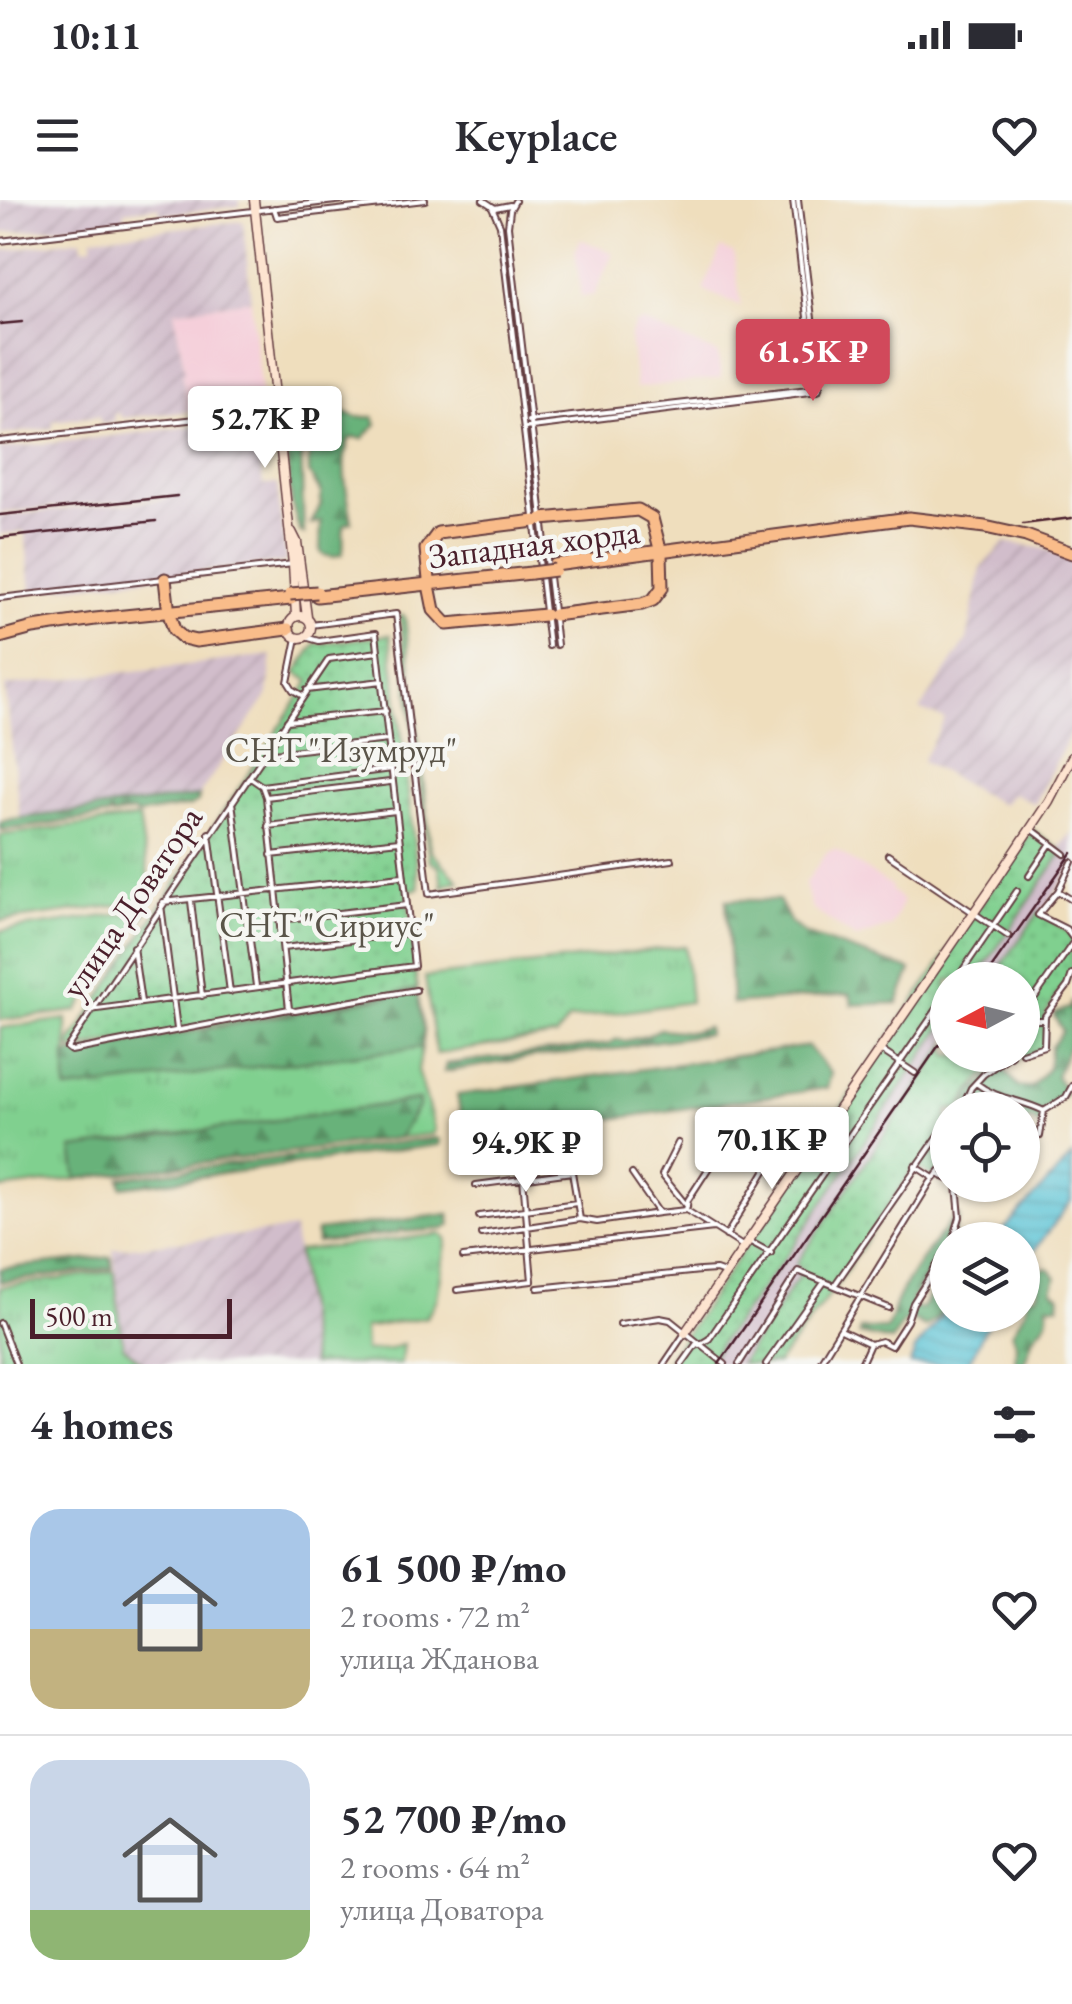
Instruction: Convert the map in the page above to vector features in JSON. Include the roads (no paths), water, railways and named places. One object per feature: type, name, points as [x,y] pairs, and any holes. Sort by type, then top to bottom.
[{"type":"highway","points":[[638,510],[652,518],[657,527],[662,588],[653,600],[642,604],[447,624],[434,610],[429,582],[426,548],[438,534],[539,520],[638,510]]},
{"type":"highway","name":"Западная хорда","points":[[0,634],[32,623],[531,570],[909,518],[1026,536],[1072,556]]},
{"type":"highway","points":[[165,579],[174,630],[189,640],[297,634]]},
{"type":"street","points":[[254,200],[296,616]]},
{"type":"street","points":[[274,213],[344,200]]},
{"type":"street","points":[[355,200],[356,208]]},
{"type":"street","points":[[0,241],[256,213],[425,200]]},
{"type":"street","points":[[492,207],[502,208],[516,200]]},
{"type":"street","points":[[516,200],[508,222],[550,615],[558,645]]},
{"type":"street","points":[[523,424],[816,392],[796,200]]},
{"type":"street","points":[[483,201],[500,221],[523,424],[539,520]]},
{"type":"street","points":[[521,406],[528,404]]},
{"type":"street","points":[[0,441],[277,410]]},
{"type":"street","points":[[290,528],[297,542],[309,621]]},
{"type":"street","points":[[0,598],[293,564]]},
{"type":"street","points":[[296,616],[309,621],[396,614],[428,894],[672,860]]},
{"type":"street","points":[[549,646],[550,615]]},
{"type":"street","points":[[90,1010],[414,966],[376,633],[319,641],[297,634],[289,622],[296,616]]},
{"type":"street","points":[[302,696],[288,682],[297,634],[309,621]]},
{"type":"street","name":"улица Доватора","points":[[178,1029],[71,1051],[66,1046],[329,659],[378,652]]},
{"type":"street","points":[[307,690],[382,681]]},
{"type":"street","points":[[287,722],[386,711]]},
{"type":"street","points":[[264,754],[388,740]]},
{"type":"street","points":[[664,1364],[1031,828],[1072,757]]},
{"type":"street","points":[[262,786],[391,770]]},
{"type":"street","points":[[249,777],[262,786],[266,797],[288,1009]]},
{"type":"street","points":[[266,797],[392,782]]},
{"type":"street","points":[[232,802],[256,987]]},
{"type":"street","points":[[268,826],[396,811]]},
{"type":"street","points":[[1031,828],[1065,854]]},
{"type":"street","points":[[210,833],[230,992]]},
{"type":"street","points":[[271,855],[400,841]]},
{"type":"street","points":[[1029,876],[1051,844]]},
{"type":"street","points":[[888,854],[1008,936]]},
{"type":"street","points":[[1072,862],[1058,891],[1038,915],[1066,929],[1072,937]]},
{"type":"street","points":[[403,876],[162,904],[178,1029],[416,990]]},
{"type":"street","points":[[968,962],[1017,891]]},
{"type":"street","points":[[1058,891],[1072,900]]},
{"type":"street","points":[[191,899],[202,996]]},
{"type":"street","points":[[279,920],[407,905]]},
{"type":"street","points":[[282,948],[410,933]]},
{"type":"street","points":[[1040,991],[1072,944]]},
{"type":"street","points":[[133,947],[140,1002]]},
{"type":"street","points":[[1040,1047],[1044,1046],[1045,1020],[1052,1002],[1068,986],[1072,974]]},
{"type":"street","points":[[682,1364],[698,1344],[709,1339],[771,1253],[930,1019]]},
{"type":"street","points":[[1040,1020],[1045,1020]]},
{"type":"street","points":[[880,1050],[915,1073]]},
{"type":"street","points":[[971,1092],[987,1072]]},
{"type":"street","points":[[976,1083],[1003,1100],[1031,1104],[1044,1111]]},
{"type":"street","points":[[1040,1136],[1044,1111],[1066,1097],[1072,1086]]},
{"type":"street","points":[[686,1208],[732,1132]]},
{"type":"street","points":[[726,1236],[789,1132]]},
{"type":"street","points":[[678,1142],[662,1175],[686,1208],[726,1236],[771,1253]]},
{"type":"street","points":[[835,1284],[930,1146]]},
{"type":"street","points":[[915,1166],[930,1174]]},
{"type":"street","points":[[476,1184],[572,1172],[580,1219]]},
{"type":"street","points":[[632,1174],[658,1212]]},
{"type":"street","points":[[458,1290],[532,1281],[522,1178]]},
{"type":"street","points":[[819,1364],[930,1184]]},
{"type":"street","points":[[479,1216],[577,1204]]},
{"type":"street","points":[[481,1234],[686,1208]]},
{"type":"street","points":[[463,1257],[714,1228]]},
{"type":"street","points":[[538,1288],[700,1271],[727,1274]]},
{"type":"street","points":[[739,1364],[798,1271],[889,1308]]},
{"type":"street","points":[[841,1330],[870,1344],[881,1341],[891,1346],[930,1276]]},
{"type":"street","points":[[766,1364],[824,1281]]},
{"type":"street","points":[[620,1324],[670,1320],[725,1364]]},
{"type":"street","points":[[0,1324],[16,1364]]},
{"type":"street","points":[[861,1364],[870,1344]]},
{"type":"street","points":[[712,1364],[714,1357]]},
{"type":"water","points":[[1072,1156],[1072,1200],[1040,1243],[1040,1222],[1011,1222],[1029,1202],[1040,1202],[1040,1190]]},
{"type":"water","points":[[930,1331],[984,1332],[968,1364],[910,1364]]},
{"type":"railway","points":[[0,324],[22,322]]},
{"type":"railway","points":[[0,515],[177,496]]},
{"type":"railway","points":[[1023,524],[1072,518]]},
{"type":"railway","points":[[0,538],[156,521]]},
{"type":"railway","points":[[996,962],[1072,853]]},
{"type":"railway","points":[[719,1364],[930,1058]]},
{"type":"park label","name":"СНТ \"Изумруд\"","points":[[341,749]]},
{"type":"park label","name":"СНТ \"Сириус\"","points":[[327,924]]}]
